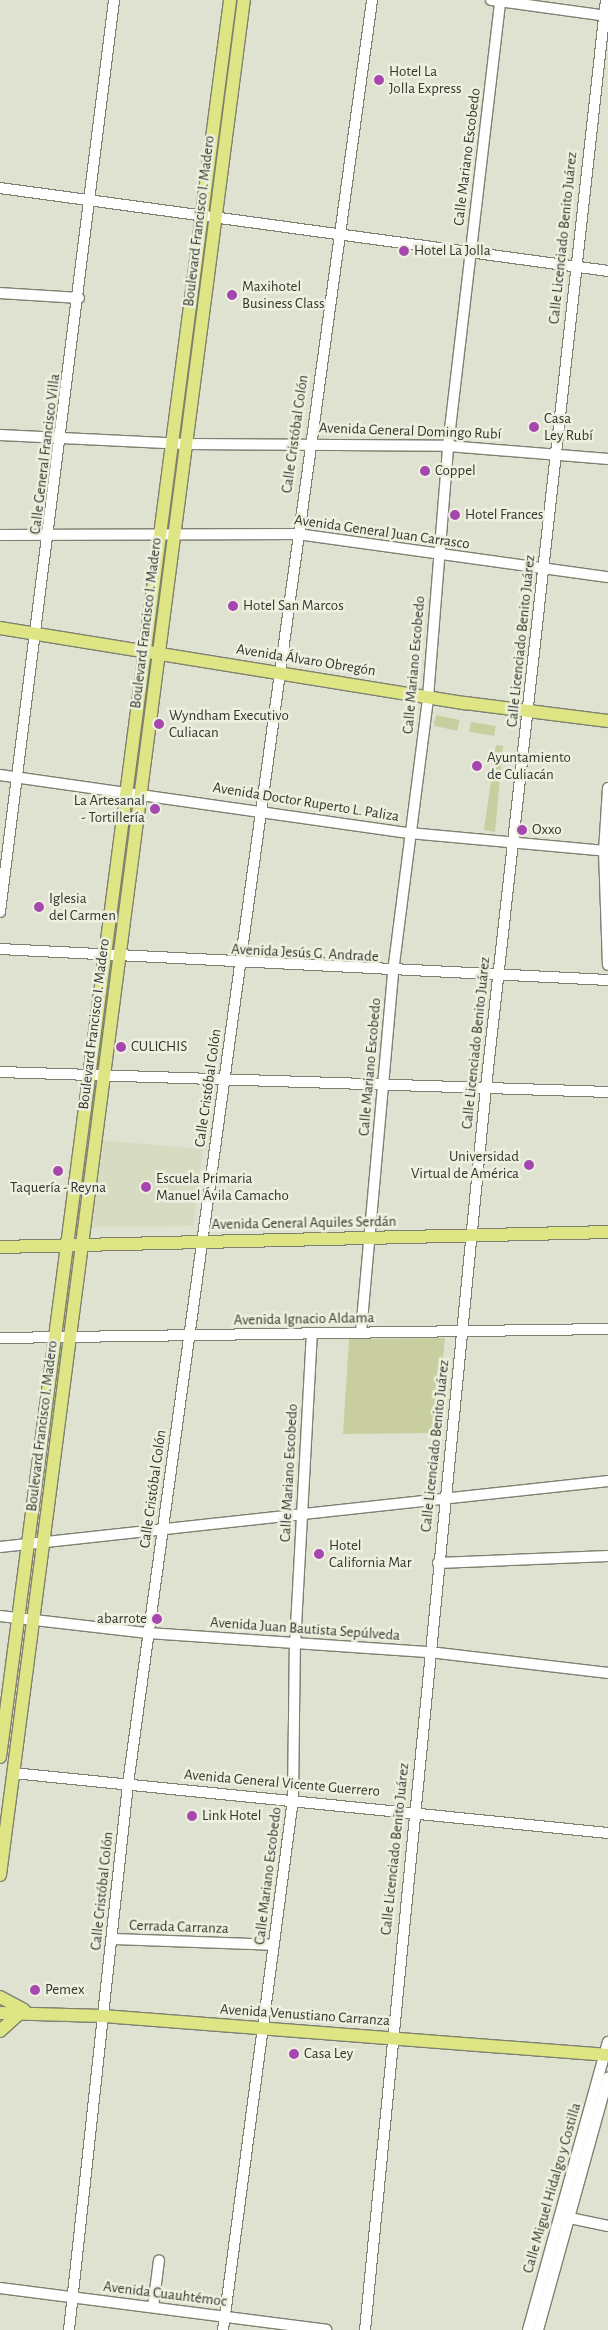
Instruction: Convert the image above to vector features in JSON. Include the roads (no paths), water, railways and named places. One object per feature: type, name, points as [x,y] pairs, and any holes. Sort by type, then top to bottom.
[{"type":"main road","name":"Boulevard Francisco I. Madero","points":[[0,1757],[127,790],[143,650],[230,0]]},
{"type":"main road","name":"Boulevard Francisco I. Madero","points":[[0,1875],[244,0]]},
{"type":"main road","name":"Avenida Álvaro Obregón","points":[[0,628],[159,652],[428,697],[528,712],[608,721]]},
{"type":"main road","name":"Avenida General Aquiles Serdán","points":[[0,1247],[608,1232]]},
{"type":"main road","points":[[0,1997],[24,2012],[0,2031]]},
{"type":"main road","name":"Avenida Venustiano Carranza","points":[[0,2013],[24,2012],[103,2016],[607,2053]]},
{"type":"street","name":"Calle General Francisco Villa","points":[[0,912],[62,438],[114,0]]},
{"type":"street","name":"Calle Cristóbal Colón","points":[[69,2330],[128,1784],[164,1529],[201,1242],[241,965],[309,443],[372,0]]},
{"type":"street","points":[[497,0],[606,16]]},
{"type":"street","name":"Calle Mariano Escobedo","points":[[361,1332],[393,972],[409,833],[428,697],[448,446],[471,254],[497,0]]},
{"type":"street","name":"Calle Licenciado Benito Juárez","points":[[364,2330],[391,2038],[486,1087],[545,570],[554,452],[606,16],[606,0]]},
{"type":"street","points":[[0,188],[89,204],[608,272]]},
{"type":"street","points":[[0,293],[79,298]]},
{"type":"street","name":"Avenida General Domingo Rubí","points":[[0,435],[186,444],[309,443],[448,446],[554,452],[608,459]]},
{"type":"street","name":"Avenida General Juan Carrasco","points":[[0,535],[49,538],[297,534],[545,570],[608,577]]},
{"type":"street","name":"Avenida Doctor Ruperto L. Paliza","points":[[0,775],[127,790],[261,809],[409,833],[606,851]]},
{"type":"street","points":[[608,788],[606,851],[608,965]]},
{"type":"street","name":"Avenida Jesús G. Andrade","points":[[0,949],[241,965],[498,978],[608,980]]},
{"type":"street","points":[[0,1072],[608,1092]]},
{"type":"street","name":"Avenida Ignacio Aldama","points":[[0,1338],[188,1337],[462,1330],[608,1329]]},
{"type":"street","name":"Calle Mariano Escobedo","points":[[223,2330],[293,1799],[295,1645],[312,1333]]},
{"type":"street","points":[[0,1546],[43,1544],[608,1481]]},
{"type":"street","points":[[438,1563],[608,1556]]},
{"type":"street","name":"Avenida Juan Bautista Sepúlveda","points":[[0,1616],[32,1623],[148,1633],[295,1645],[430,1652],[608,1673]]},
{"type":"street","name":"Avenida General Vicente Guerrero","points":[[13,1773],[414,1810],[608,1833]]},
{"type":"street","name":"Cerrada Carranza","points":[[112,1939],[274,1945]]},
{"type":"street","name":"Calle Miguel Hidalgo y Costilla","points":[[538,2330],[607,2053]]},
{"type":"street","name":"Calle Miguel Hidalgo y Costilla","points":[[528,2330],[608,2078]]},
{"type":"street","points":[[565,2217],[608,2226]]},
{"type":"street","points":[[152,2307],[159,2260]]},
{"type":"street","name":"Avenida Cuauhtémoc","points":[[0,2288],[326,2330]]},
{"type":"place","name":"Hotel La Jolla Express","points":[[379,80]]},
{"type":"place","name":"Hotel La Jolla","points":[[404,251]]},
{"type":"place","name":"Maxihotel Business Class","points":[[232,295]]},
{"type":"place","name":"Casa Ley Rubí","points":[[534,427]]},
{"type":"place","name":"Coppel","points":[[425,471]]},
{"type":"place","name":"Hotel Frances","points":[[455,515]]},
{"type":"place","name":"Hotel San Marcos","points":[[233,606]]},
{"type":"place","name":"Wyndham Executivo Culiacan","points":[[159,724]]},
{"type":"place","name":"Ayuntamiento de Culiacán","points":[[477,766]]},
{"type":"place","name":"La Artesanal - Tortillería","points":[[155,809]]},
{"type":"place","name":"Oxxo","points":[[522,830]]},
{"type":"place","name":"Iglesia del Carmen","points":[[39,907]]},
{"type":"place","name":"CULICHIS","points":[[121,1047]]},
{"type":"place","name":"Universidad Virtual de América","points":[[529,1165]]},
{"type":"place","name":"Taquería - Reyna","points":[[58,1171]]},
{"type":"place","name":"Escuela Primaria Manuel Ávila Camacho","points":[[146,1187]]},
{"type":"place","name":"Hotel California Mar","points":[[319,1554]]},
{"type":"place","name":"abarrote","points":[[157,1619]]},
{"type":"place","name":"Link Hotel","points":[[192,1816]]},
{"type":"place","name":"Pemex","points":[[35,1990]]},
{"type":"place","name":"Casa Ley","points":[[294,2054]]}]
